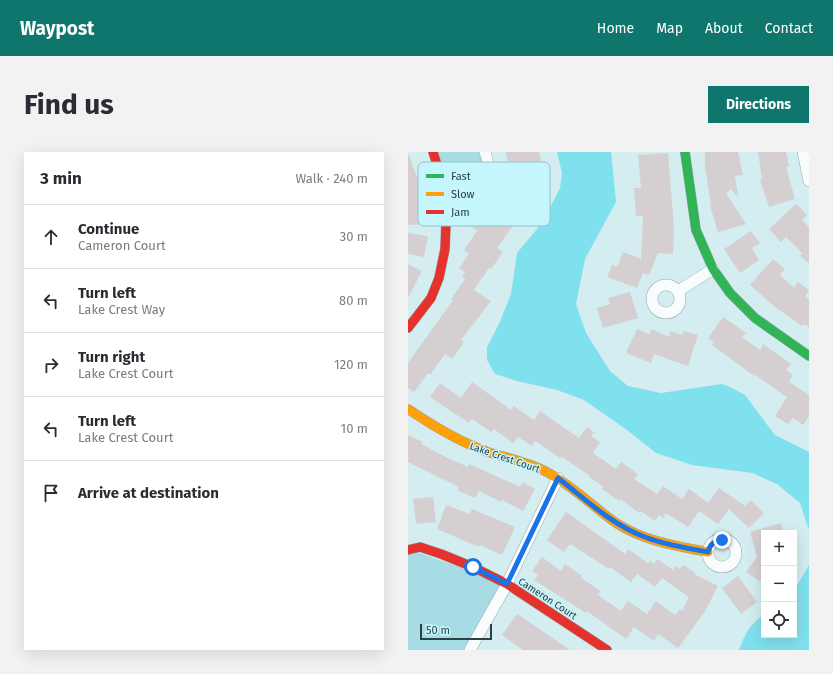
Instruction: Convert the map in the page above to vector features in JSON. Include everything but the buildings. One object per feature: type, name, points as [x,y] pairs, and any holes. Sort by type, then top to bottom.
[{"type":"street","points":[[433,152],[436,162]]},
{"type":"street","points":[[485,152],[488,162]]},
{"type":"street","points":[[684,152],[696,230],[713,269],[730,293],[755,318],[809,356]]},
{"type":"street","points":[[803,152],[809,181]]},
{"type":"street","points":[[408,328],[431,298],[439,278],[445,249],[445,226]]},
{"type":"street","points":[[678,291],[713,269]]},
{"type":"street","name":"Lake Crest Court","points":[[408,409],[458,439],[489,452],[534,466],[558,478],[600,511],[635,533],[655,541],[708,552]]},
{"type":"street","points":[[470,650],[507,584],[558,478]]},
{"type":"street","name":"Cameron Court","points":[[408,550],[420,547],[473,567],[507,584],[608,650]]},
{"type":"shaded area","points":[[433,152],[485,152],[487,162],[436,162]]},
{"type":"shaded area","points":[[408,549],[507,584],[470,650],[408,650]]},
{"type":"water","points":[[557,152],[611,152],[616,202],[585,259],[576,304],[586,333],[610,371],[628,386],[661,393],[722,384],[745,395],[775,435],[809,452],[809,530],[800,503],[777,484],[752,473],[692,465],[656,453],[627,430],[584,400],[557,390],[517,381],[495,374],[487,360],[487,347],[499,324],[511,294],[517,253],[540,226],[550,226],[550,207],[560,188],[562,173]]},
{"type":"water","points":[[809,565],[809,650],[739,650],[748,630],[761,617],[761,638],[797,638],[797,586]]},
{"type":"traffic: fast","points":[[685,152],[696,230],[713,269],[730,293],[755,318],[809,356]]},
{"type":"traffic: slow","points":[[408,409],[467,443],[488,452],[545,471],[582,496],[616,523],[627,529],[649,539],[708,552]]},
{"type":"traffic: jam","points":[[433,152],[436,162]]},
{"type":"traffic: jam","points":[[408,328],[431,298],[439,278],[445,249],[446,226]]},
{"type":"traffic: jam","points":[[408,550],[420,547],[441,554],[473,567],[507,584],[607,650]]},
{"type":"route","points":[[473,567],[507,584],[558,478],[614,521],[644,537],[672,545],[708,552],[709,548],[714,542],[722,540]]}]
